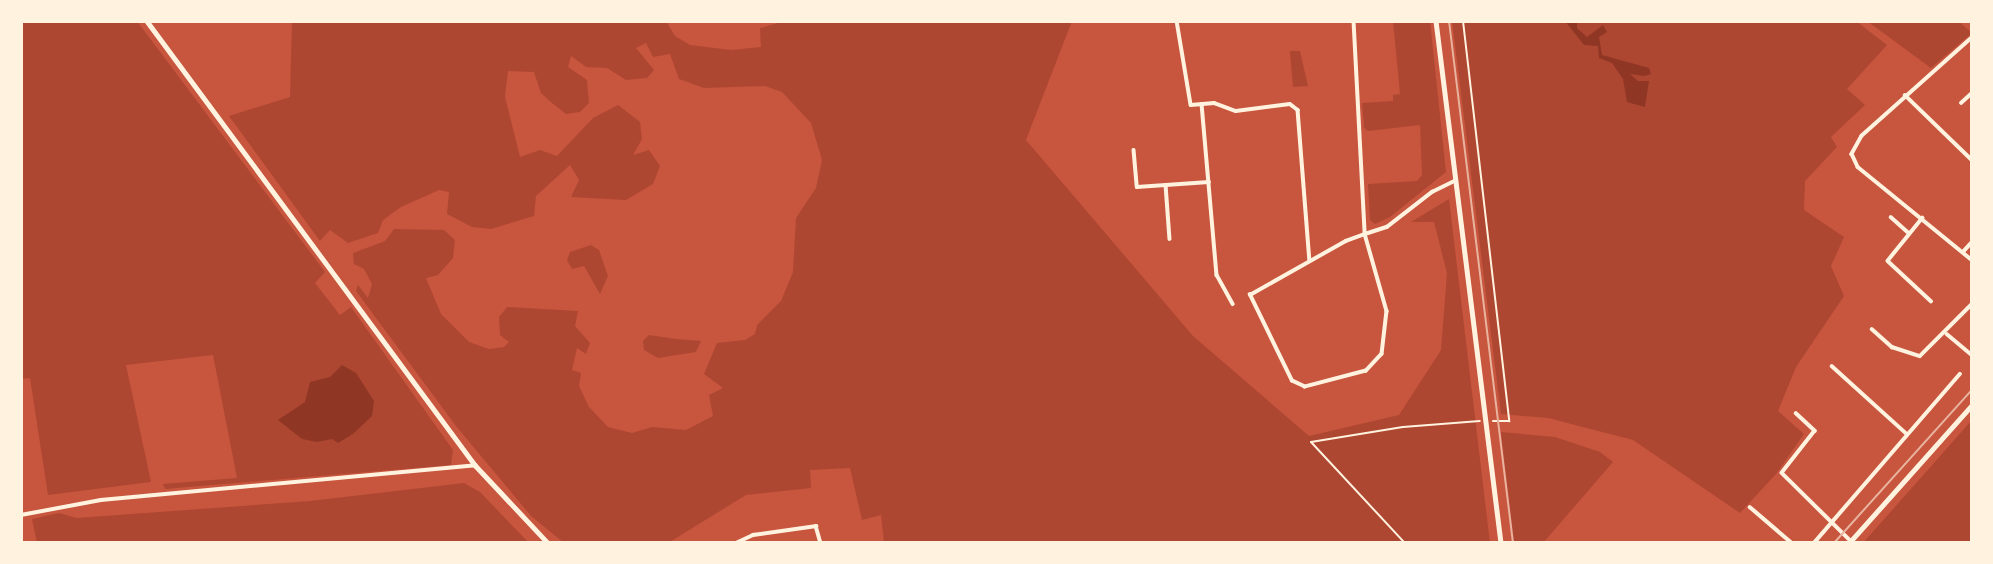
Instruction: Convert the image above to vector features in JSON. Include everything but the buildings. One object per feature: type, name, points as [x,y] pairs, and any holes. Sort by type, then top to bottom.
[{"type":"street","points":[[147,21],[475,465],[548,543]]},
{"type":"street","points":[[1178,21],[1191,106],[1214,103],[1236,111],[1290,104],[1298,110],[1310,261]]},
{"type":"street","points":[[1354,21],[1365,234],[1387,311],[1382,354],[1371,369],[1305,387],[1296,384],[1250,295],[1310,261],[1365,234],[1387,227],[1432,192],[1455,181]]},
{"type":"street","points":[[1436,21],[1501,543]]},
{"type":"street","points":[[1972,38],[1862,136],[1852,154],[1858,167],[1972,260]]},
{"type":"street","points":[[1961,103],[1972,93]]},
{"type":"street","points":[[1905,95],[1972,160]]},
{"type":"street","points":[[1202,104],[1217,275],[1233,304]]},
{"type":"street","points":[[1134,150],[1137,187],[1209,182]]},
{"type":"street","points":[[1166,185],[1170,239]]},
{"type":"street","points":[[1891,217],[1909,233]]},
{"type":"street","points":[[1923,218],[1888,261],[1931,301]]},
{"type":"street","points":[[1963,252],[1972,242]]},
{"type":"street","points":[[1872,329],[1892,347],[1913,356],[1922,355],[1946,334],[1972,304]]},
{"type":"street","points":[[1946,334],[1972,355]]},
{"type":"street","points":[[1832,366],[1907,434]]},
{"type":"street","points":[[1814,543],[1960,374]]},
{"type":"street","points":[[1796,414],[1815,431],[1782,473],[1850,542],[1972,405]]},
{"type":"street","points":[[21,515],[101,500],[475,465]]},
{"type":"street","points":[[1750,508],[1792,543]]},
{"type":"street","points":[[736,543],[766,532],[816,526],[821,543]]},
{"type":"path","points":[[1405,543],[1311,442],[1455,421],[1510,421],[1463,21]]},
{"type":"shaded area","points":[[21,21],[137,21],[325,272],[315,283],[340,315],[351,307],[453,450],[451,465],[165,489],[163,484],[237,478],[213,355],[126,365],[151,482],[48,495],[30,378],[21,379]]},
{"type":"shaded area","points":[[292,21],[666,21],[675,36],[690,45],[731,50],[761,47],[760,28],[785,21],[1072,21],[1026,140],[1193,336],[1309,436],[1399,415],[1441,350],[1447,273],[1434,222],[1411,222],[1449,199],[1490,543],[884,543],[881,515],[862,520],[850,468],[810,470],[811,488],[746,495],[668,543],[564,543],[531,516],[456,426],[356,291],[358,285],[368,298],[372,284],[364,269],[354,264],[353,253],[385,241],[394,229],[444,230],[455,240],[453,258],[438,275],[426,278],[441,314],[469,342],[489,349],[504,347],[509,342],[500,335],[499,317],[507,307],[578,311],[575,326],[590,343],[586,354],[577,348],[572,370],[581,373],[579,386],[589,407],[608,427],[632,433],[652,427],[686,430],[713,416],[709,395],[723,388],[704,374],[717,343],[745,340],[755,334],[757,325],[781,301],[793,272],[796,218],[816,188],[822,160],[811,123],[782,92],[765,86],[704,88],[679,79],[670,54],[653,57],[646,43],[636,48],[654,70],[647,78],[626,80],[607,68],[586,67],[571,56],[568,67],[587,80],[589,103],[580,112],[566,114],[552,103],[541,93],[534,72],[508,71],[505,97],[520,157],[540,150],[557,156],[593,118],[618,105],[640,122],[642,139],[633,155],[649,150],[660,166],[653,184],[626,200],[571,197],[579,180],[570,165],[536,196],[534,216],[491,229],[472,227],[447,214],[449,192],[439,190],[401,207],[383,220],[378,233],[348,243],[330,230],[320,241],[229,116],[290,97]]},
{"type":"shaded area","points":[[1393,21],[1430,21],[1446,172],[1390,217],[1375,224],[1370,220],[1368,184],[1417,181],[1422,175],[1420,125],[1368,131],[1364,128],[1362,103],[1393,101],[1393,95],[1400,94]]},
{"type":"shaded area","points":[[1452,21],[1856,21],[1887,45],[1847,89],[1865,105],[1831,137],[1837,147],[1805,181],[1804,210],[1844,237],[1831,266],[1844,296],[1796,367],[1778,411],[1804,434],[1776,474],[1740,513],[1633,440],[1548,418],[1501,414]]},
{"type":"shaded area","points":[[1565,21],[1577,21],[1577,28],[1587,37],[1603,25],[1607,32],[1599,37],[1602,55],[1649,68],[1651,74],[1630,74],[1638,81],[1649,81],[1645,107],[1627,102],[1623,79],[1612,63],[1599,58],[1598,46],[1584,45]]},
{"type":"shaded area","points":[[1867,21],[1958,21],[1972,33],[1931,68]]},
{"type":"shaded area","points":[[1290,51],[1300,51],[1308,86],[1293,87]]},
{"type":"shaded area","points":[[591,245],[599,250],[608,276],[600,294],[584,266],[572,269],[567,260],[570,252]]},
{"type":"shaded area","points":[[649,335],[701,341],[696,352],[658,358],[644,350],[643,341]]},
{"type":"shaded area","points":[[342,365],[356,373],[374,401],[372,416],[353,434],[338,443],[332,439],[317,442],[302,439],[278,420],[305,402],[310,382],[330,377]]},
{"type":"shaded area","points":[[1972,420],[1972,543],[1863,543]]},
{"type":"shaded area","points":[[1501,432],[1555,437],[1600,452],[1613,462],[1543,543],[1514,543]]},
{"type":"shaded area","points":[[464,483],[480,492],[529,543],[37,543],[32,519],[59,513],[77,518],[310,501]]},
{"type":"tram line","points":[[1449,21],[1513,543]]},
{"type":"tram line","points":[[1834,543],[1972,390]]}]
